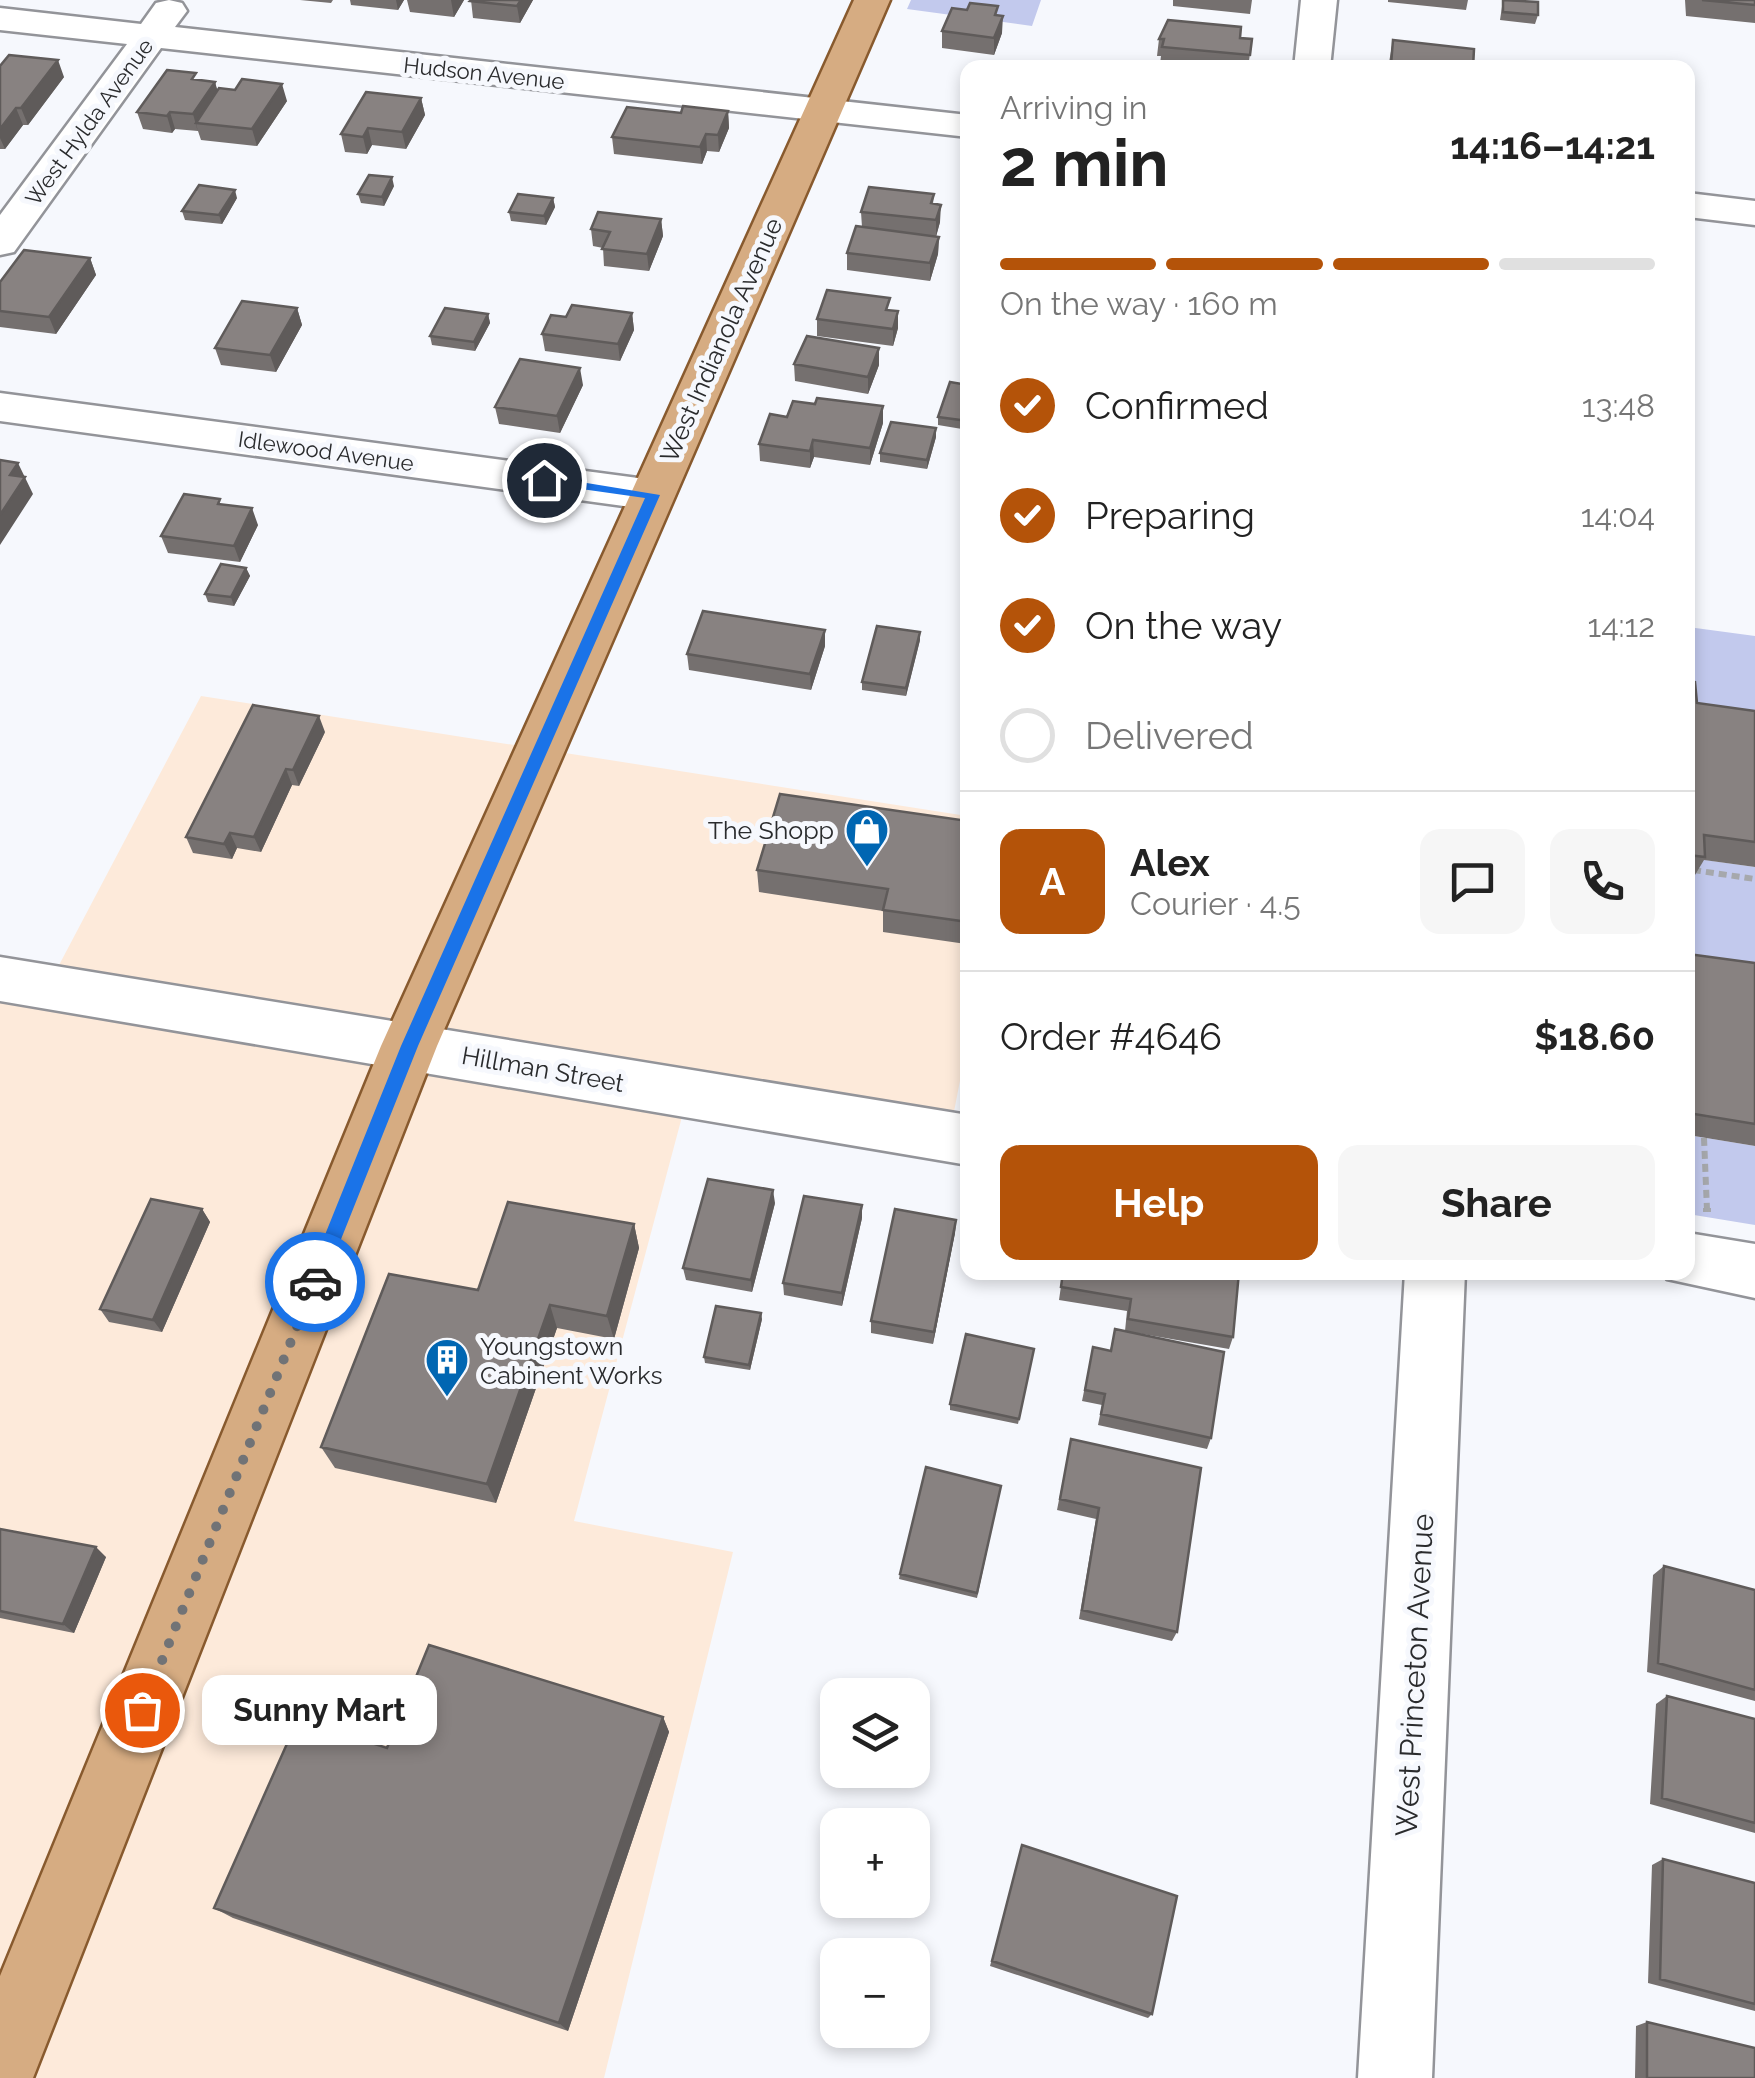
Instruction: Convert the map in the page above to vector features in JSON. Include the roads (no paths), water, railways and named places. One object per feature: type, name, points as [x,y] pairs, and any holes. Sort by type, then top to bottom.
[{"type":"main road","name":"West Indianola Avenue","points":[[0,2068],[410,1046],[872,0]]},
{"type":"street","name":"West Hylda Avenue","points":[[0,243],[178,0]]},
{"type":"street","points":[[1313,60],[1320,0]]},
{"type":"street","name":"Hudson Avenue","points":[[0,19],[960,125]]},
{"type":"street","points":[[1695,207],[1755,213]]},
{"type":"street","name":"Idlewood Avenue","points":[[0,407],[653,495]]},
{"type":"street","name":"Hillman Street","points":[[0,979],[960,1139]]},
{"type":"street","points":[[1698,1238],[1755,1271]]},
{"type":"street","name":"West Princeton Avenue","points":[[1396,2078],[1435,1280]]},
{"type":"place","name":"The Shopp","points":[[867,868]]},
{"type":"place","name":"Youngstown Cabinent Works","points":[[447,1398]]},
{"type":"place","name":"Sunny Mart","points":[[142,1710]]}]
